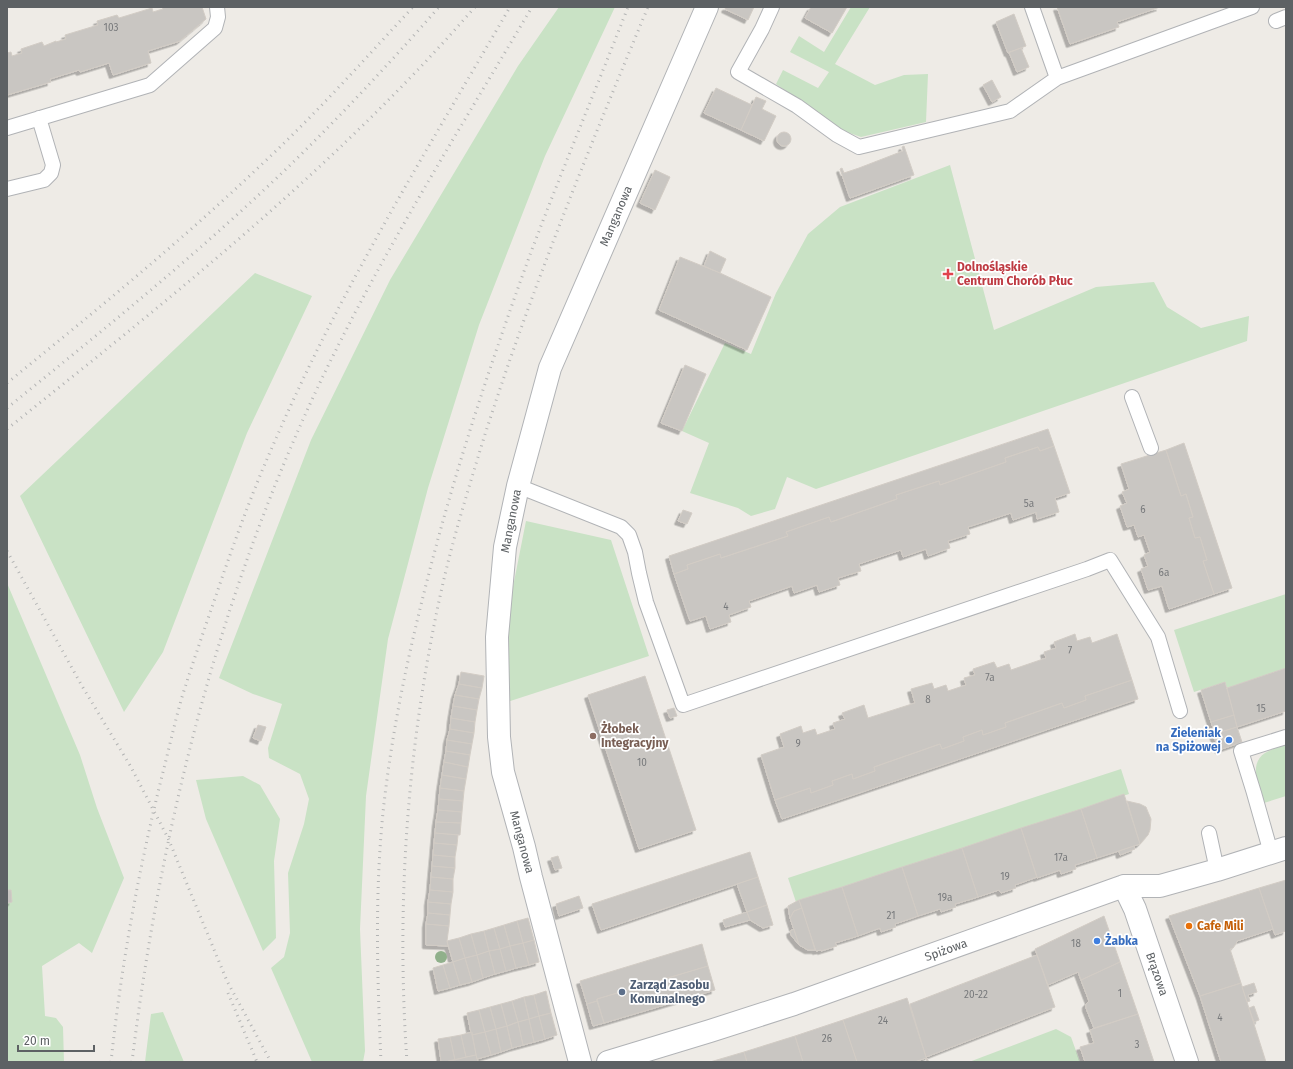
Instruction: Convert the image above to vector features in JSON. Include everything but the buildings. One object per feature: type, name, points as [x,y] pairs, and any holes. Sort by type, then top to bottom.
[{"type":"street","name":"Manganowa","points":[[580,1062],[502,765],[499,736],[497,637],[505,547],[518,486],[550,368],[707,7]]},
{"type":"street","name":"Spiżowa","points":[[608,1062],[710,1032],[794,1004],[1124,886],[1160,886],[1217,870],[1278,850]]},
{"type":"street","name":"Brązowa","points":[[1124,886],[1135,909],[1187,1062]]},
{"type":"lane","points":[[7,128],[150,85],[215,28],[218,17],[217,7]]},
{"type":"lane","points":[[772,7],[762,29],[738,72],[797,106],[837,136],[859,147],[1010,111],[1057,78],[1252,7]]},
{"type":"lane","points":[[1032,7],[1057,78]]},
{"type":"lane","points":[[7,189],[44,180],[51,173],[53,165],[39,118]]},
{"type":"lane","points":[[1132,397],[1151,448]]},
{"type":"lane","points":[[518,486],[620,527],[629,535],[635,552],[646,602],[682,705],[1110,560],[1158,637],[1180,711]]},
{"type":"lane","points":[[1278,850],[1254,793],[1241,751],[1286,737]]},
{"type":"lane","points":[[1209,833],[1217,870]]},
{"type":"green space","points":[[559,7],[615,7],[545,156],[479,325],[428,488],[388,639],[366,796],[360,929],[365,1051],[363,1062],[312,1062],[271,968],[284,957],[290,933],[288,873],[304,824],[309,799],[300,774],[269,758],[268,748],[282,704],[253,694],[219,678],[311,440],[390,280],[518,66]]},
{"type":"green space","points":[[851,7],[870,7],[835,64],[875,85],[904,75],[928,74],[926,122],[861,137],[841,130],[776,84],[783,70],[818,88],[829,72],[790,52],[799,36],[824,52]]},
{"type":"green space","points":[[950,165],[994,330],[1096,287],[1154,282],[1167,307],[1201,328],[1249,316],[1247,341],[816,489],[787,477],[775,509],[751,516],[738,508],[690,493],[709,443],[682,431],[725,343],[751,354],[776,293],[808,234],[840,207]]},
{"type":"green space","points":[[255,273],[312,296],[247,433],[163,652],[124,712],[20,496]]},
{"type":"green space","points":[[526,521],[611,540],[649,656],[507,702],[508,612]]},
{"type":"green space","points":[[7,583],[80,755],[97,808],[124,878],[92,953],[79,943],[42,966],[45,1016],[56,1018],[63,1027],[64,1062],[7,1062]]},
{"type":"green space","points":[[1286,594],[1286,668],[1227,688],[1225,682],[1194,692],[1174,630]]},
{"type":"green space","points":[[1286,745],[1286,796],[1264,803],[1256,776],[1257,763],[1265,753],[1272,749]]},
{"type":"green space","points":[[1121,769],[1129,794],[796,902],[788,878]]},
{"type":"green space","points":[[243,776],[260,785],[280,819],[274,861],[276,938],[263,951],[206,819],[196,780]]},
{"type":"green space","points":[[163,1012],[184,1062],[145,1062],[151,1014]]},
{"type":"green space","points":[[1056,1029],[1071,1037],[1080,1062],[969,1062]]},
{"type":"railway","points":[[7,383],[135,277],[229,195],[319,108],[413,7]]},
{"type":"railway","points":[[7,408],[147,293],[250,203],[343,112],[439,7]]},
{"type":"railway","points":[[7,429],[191,280],[310,176],[367,122],[475,7]]},
{"type":"railway","points":[[111,1062],[131,920],[145,850],[176,718],[196,654],[242,521],[278,434],[330,324],[418,164],[510,7]]},
{"type":"railway","points":[[132,1062],[144,973],[178,796],[200,708],[226,622],[255,536],[289,452],[349,323],[425,187],[532,7]]},
{"type":"railway","points":[[381,1062],[378,993],[378,890],[382,821],[394,734],[415,629],[450,495],[502,332],[543,221],[628,7]]},
{"type":"railway","points":[[407,1062],[403,944],[407,826],[412,767],[420,708],[429,650],[445,573],[482,444],[519,333],[603,115],[648,7]]},
{"type":"railway","points":[[7,551],[82,686],[131,767],[168,838],[227,981],[271,1062]]},
{"type":"railway","points":[[228,993],[257,1062]]},
{"type":"place","name":"Dolnośląskie Centrum Chorób Płuc","points":[[948,274]]},
{"type":"place","name":"Żłobek Integracyjny","points":[[593,736]]},
{"type":"place","name":"Zieleniak na Spiżowej","points":[[1229,740]]},
{"type":"place","name":"Cafe Mili","points":[[1189,926]]},
{"type":"place","name":"Żabka","points":[[1097,941]]},
{"type":"place","name":"Zarząd Zasobu Komunalnego","points":[[622,992]]}]
